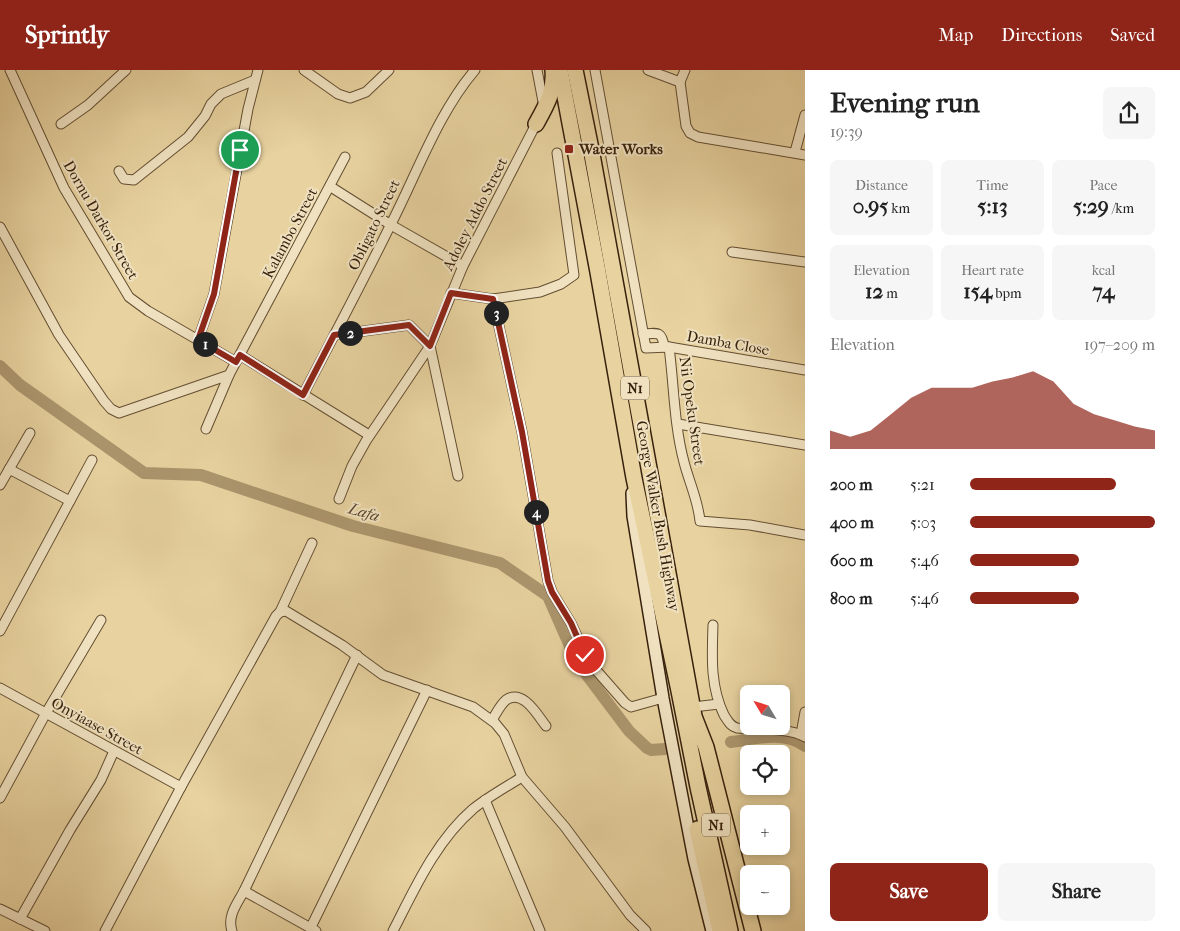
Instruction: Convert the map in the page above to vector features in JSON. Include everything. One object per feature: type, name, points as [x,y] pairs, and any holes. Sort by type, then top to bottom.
[{"type":"highway","points":[[536,124],[550,100],[553,70]]},
{"type":"highway","name":"George Walker Bush Highway","points":[[560,70],[634,478],[730,931]]},
{"type":"highway","name":"George Walker Bush Highway","points":[[576,70],[710,801],[741,931]]},
{"type":"highway","points":[[588,70],[587,87],[594,128],[592,149]]},
{"type":"highway","points":[[536,124],[550,120],[569,124]]},
{"type":"highway","name":"N1","points":[[665,628],[682,762],[720,931]]},
{"type":"highway","points":[[694,713],[706,747],[753,931]]},
{"type":"street","name":"Dornu Darkor Street","points":[[10,70],[64,188],[126,292],[148,311],[198,340],[238,358],[369,435]]},
{"type":"street","points":[[61,124],[88,105],[126,70]]},
{"type":"street","points":[[198,340],[214,294],[232,190],[258,70]]},
{"type":"street","points":[[304,70],[338,94],[350,98],[366,92],[389,70]]},
{"type":"street","name":"Obligato Street","points":[[303,395],[391,225],[426,150],[466,81],[475,70]]},
{"type":"street","points":[[537,70],[544,109]]},
{"type":"street","points":[[595,70],[643,334],[653,333],[661,335],[667,347]]},
{"type":"street","points":[[648,70],[680,82]]},
{"type":"street","points":[[686,70],[680,82],[686,126],[690,133],[698,137],[805,155]]},
{"type":"street","points":[[119,170],[124,179],[134,180],[188,137],[205,116],[211,104],[221,94],[255,80]]},
{"type":"street","points":[[796,152],[805,115]]},
{"type":"street","name":"Adoley Addo Street","points":[[339,498],[352,466],[369,435],[430,346],[463,266],[536,124]]},
{"type":"street","points":[[451,293],[493,299],[540,292],[561,284],[574,275],[557,153]]},
{"type":"street","points":[[330,186],[345,157]]},
{"type":"street","name":"Kalambo Street","points":[[206,429],[229,375],[330,186],[391,225],[463,266]]},
{"type":"street","points":[[0,227],[59,335],[111,409],[119,412],[229,375]]},
{"type":"street","points":[[732,252],[805,262]]},
{"type":"street","points":[[493,299],[522,432],[548,581],[552,592],[571,623],[589,662],[625,703],[631,707],[663,698]]},
{"type":"street","points":[[334,335],[409,325],[430,346],[458,476]]},
{"type":"street","name":"Damba Close","points":[[643,334],[646,348],[667,347],[805,370]]},
{"type":"street","name":"Nii Opeku Street","points":[[667,347],[686,474],[698,503],[700,521],[750,525],[805,535]]},
{"type":"street","points":[[678,424],[805,445]]},
{"type":"street","points":[[0,485],[30,433]]},
{"type":"street","points":[[0,631],[92,460]]},
{"type":"street","points":[[9,469],[70,501]]},
{"type":"street","name":"George Walker Bush Highway","points":[[634,478],[632,504],[663,698],[694,859],[712,931]]},
{"type":"street","points":[[104,931],[181,786],[280,612],[312,543]]},
{"type":"street","points":[[280,612],[286,611],[357,655],[383,675],[473,707],[492,720],[504,734],[522,778],[575,840],[630,915],[646,931]]},
{"type":"street","points":[[0,798],[46,713],[101,620]]},
{"type":"street","points":[[714,625],[712,672],[719,704],[733,727],[786,731],[803,736],[805,712]]},
{"type":"street","points":[[232,931],[230,916],[244,891],[357,655]]},
{"type":"street","name":"Onyiaase Street","points":[[0,688],[181,786]]},
{"type":"street","points":[[244,891],[314,929],[427,690]]},
{"type":"street","points":[[492,720],[506,700],[512,697],[525,700],[546,726]]},
{"type":"street","points":[[694,713],[719,704]]},
{"type":"street","points":[[20,918],[101,780],[114,751]]},
{"type":"street","points":[[393,931],[432,858],[443,842],[485,800],[522,778]]},
{"type":"street","points":[[485,800],[540,931]]},
{"type":"street","points":[[0,909],[45,931]]},
{"type":"waterway","name":"Lafa","points":[[0,366],[20,385],[144,473],[201,475],[353,526],[500,563],[548,596],[577,662],[629,731],[647,748],[651,750],[665,749]]},
{"type":"waterway","points":[[731,742],[778,737],[788,738],[805,746]]},
{"type":"place","name":"Water Works","points":[[569,149]]},
{"type":"route","points":[[240,150],[214,294],[198,340],[236,362],[240,355],[303,395],[334,335],[409,325],[430,346],[451,293],[493,299],[522,432],[548,581],[552,592],[571,623],[585,655]]}]
